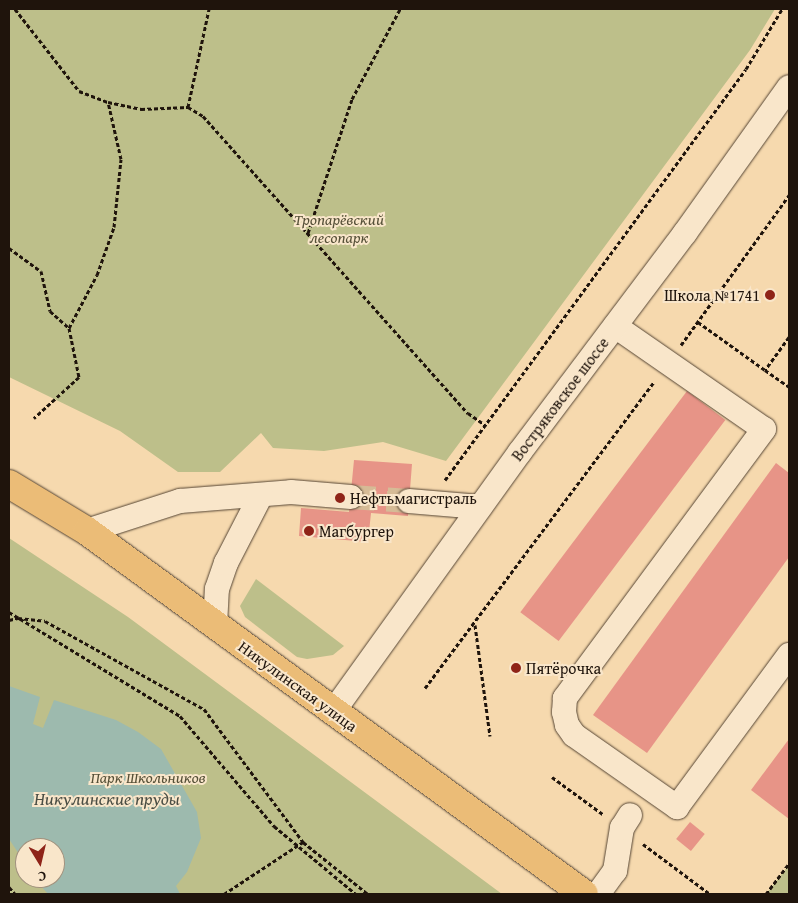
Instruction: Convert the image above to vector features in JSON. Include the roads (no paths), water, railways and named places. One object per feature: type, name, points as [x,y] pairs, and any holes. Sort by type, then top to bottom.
[{"type":"main road","name":"Никулинская улица","points":[[9,484],[87,531],[333,712],[506,835],[584,894]]},
{"type":"street","name":"Востряковское шоссе","points":[[333,712],[480,507],[789,87]]},
{"type":"street","points":[[615,326],[764,429],[565,698],[564,712],[567,725],[574,735],[677,806],[789,655]]},
{"type":"street","points":[[87,531],[180,501],[291,492],[351,497]]},
{"type":"street","points":[[215,625],[217,589],[226,563],[261,495]]},
{"type":"street","points":[[419,502],[480,507]]},
{"type":"street","points":[[598,894],[614,871],[622,828],[630,815]]},
{"type":"water","name":"Никулинские пруды","points":[[9,686],[40,697],[33,724],[43,728],[54,700],[116,720],[138,732],[161,749],[197,812],[201,838],[187,872],[176,886],[180,894],[48,894],[43,888],[65,888],[65,838],[15,838],[15,848],[9,839]]},
{"type":"tunnel","points":[[351,497],[409,501]]},
{"type":"place","name":"Школа №1741","points":[[770,295]]},
{"type":"place","name":"Нефтьмагистраль","points":[[340,498]]},
{"type":"place","name":"Магбургер","points":[[309,531]]},
{"type":"place","name":"Пятёрочка","points":[[516,668]]},
{"type":"park label","name":"Тропарёвский лесопарк","points":[[339,228]]},
{"type":"park label","name":"Парк Школьников","points":[[148,777]]}]
